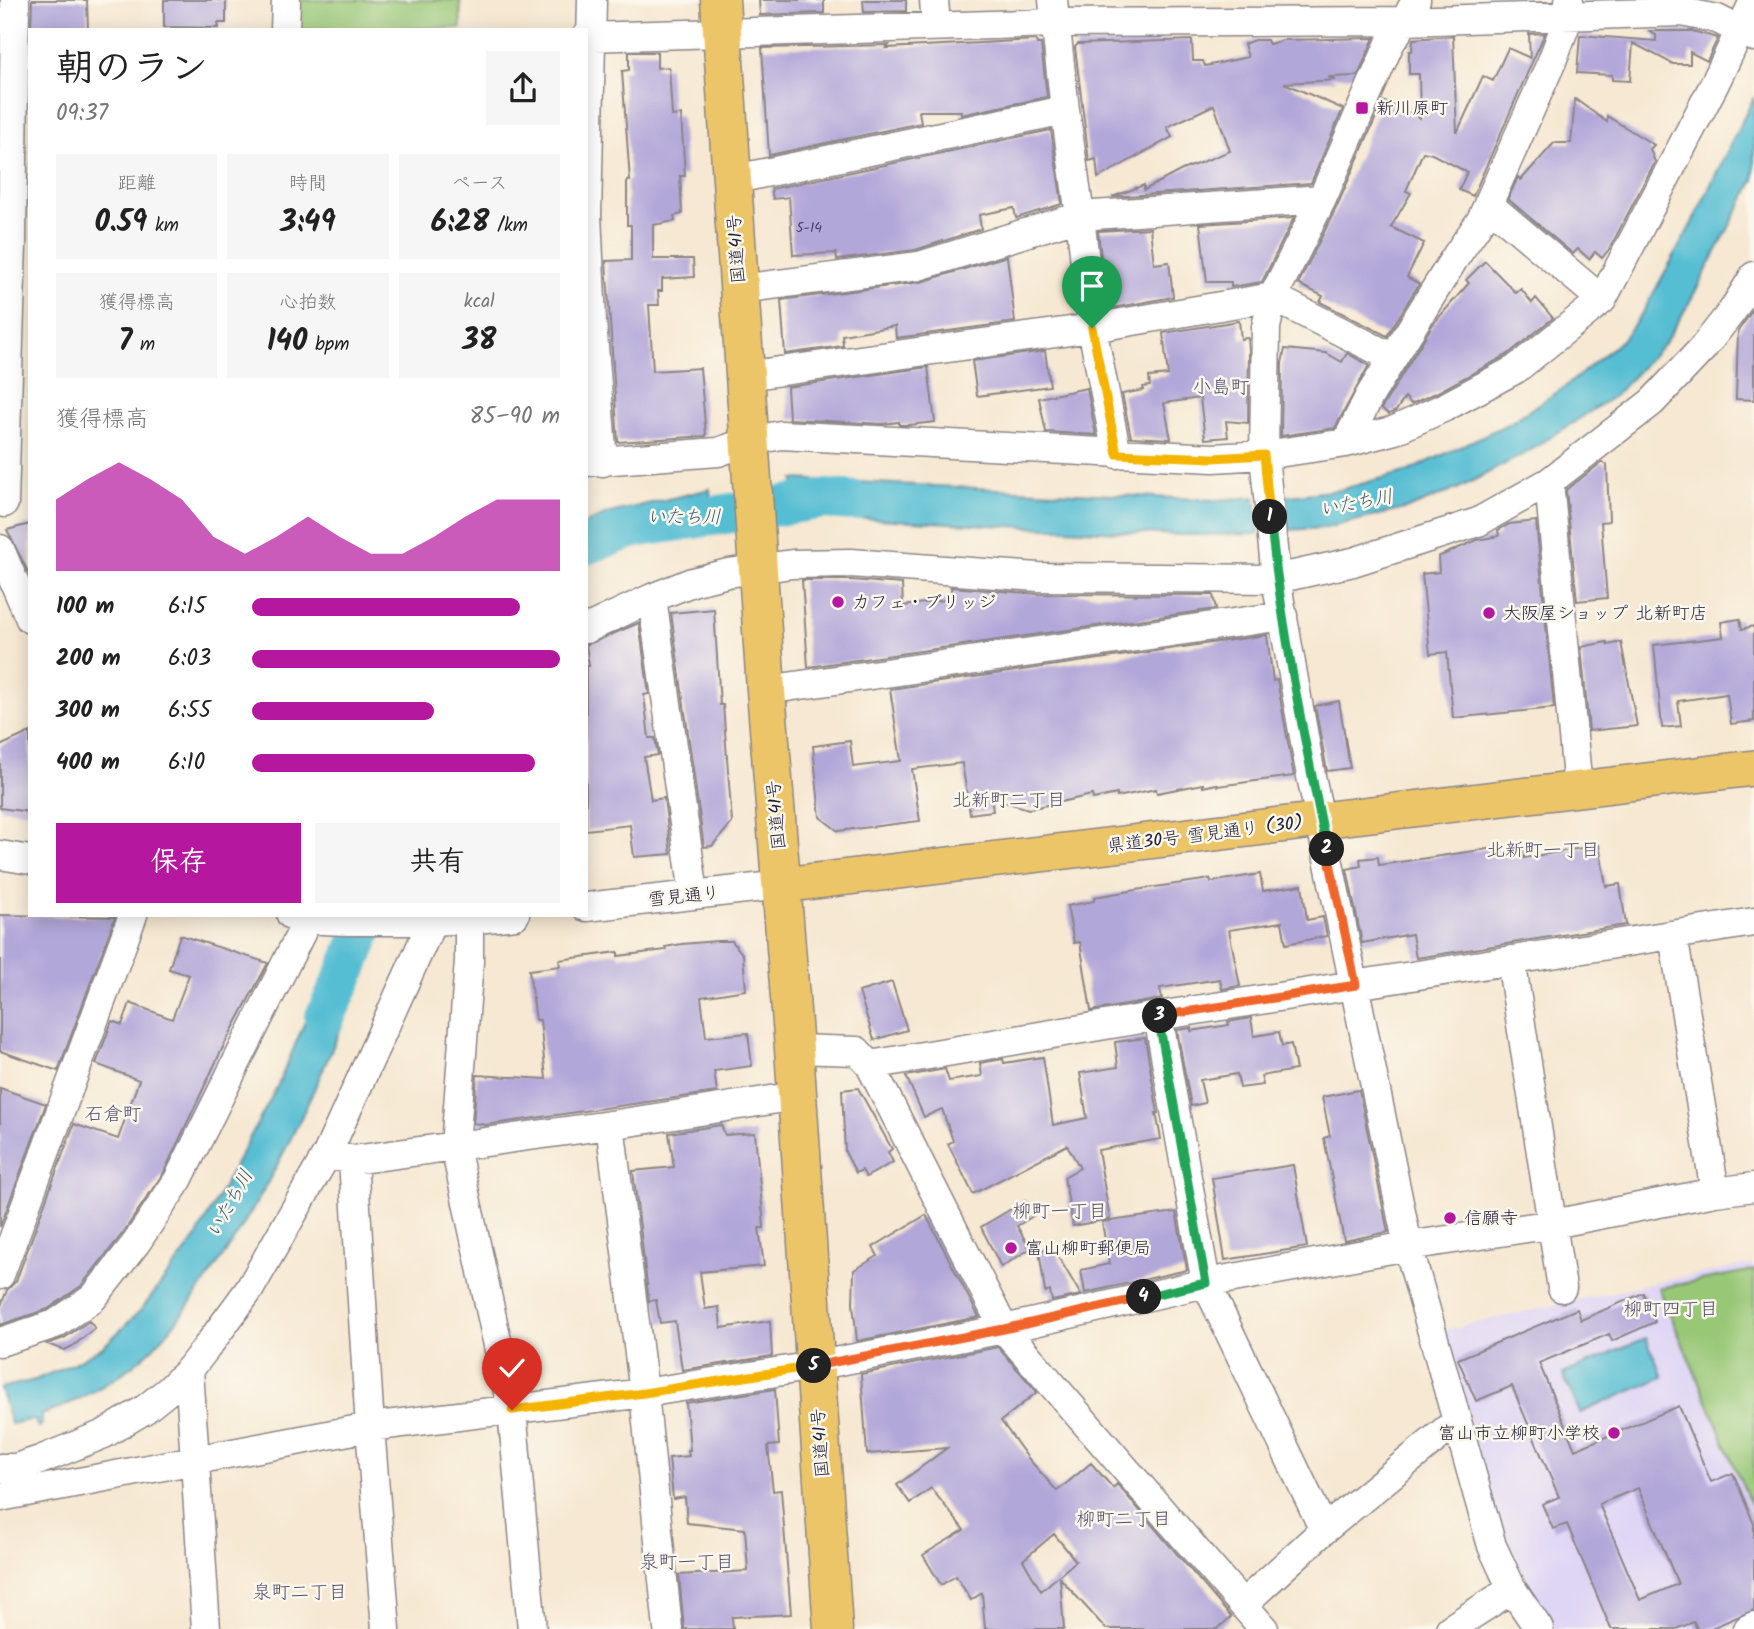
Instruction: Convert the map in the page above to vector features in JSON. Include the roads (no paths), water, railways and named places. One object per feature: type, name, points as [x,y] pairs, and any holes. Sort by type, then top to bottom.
[{"type":"highway","name":"国道41号","points":[[722,16],[765,690],[794,1049],[833,1629]]},
{"type":"main road","name":"県道30号 雪見通り (30)","points":[[782,885],[1754,768]]},
{"type":"street","points":[[11,502],[15,0]]},
{"type":"street","points":[[285,28],[286,0]]},
{"type":"street","points":[[588,126],[592,0]]},
{"type":"street","points":[[588,236],[595,462],[718,452],[750,441],[781,435],[1213,458],[1264,455],[1346,443],[1395,430],[1516,369],[1602,300],[1748,34],[1754,1]]},
{"type":"street","points":[[589,37],[722,16],[1408,7],[1682,12],[1717,19],[1748,34]]},
{"type":"street","points":[[1408,7],[1322,199],[1273,298],[1266,327],[1264,455],[1276,579],[1311,776],[1408,1246],[1492,1546],[1512,1590],[1539,1629]]},
{"type":"street","points":[[1346,443],[1370,395],[1481,220],[1552,61],[1569,8]]},
{"type":"street","points":[[1054,11],[1092,328],[1117,454]]},
{"type":"street","points":[[731,180],[1065,110]]},
{"type":"street","points":[[739,289],[919,266],[1080,216],[1322,199]]},
{"type":"street","points":[[1488,204],[1602,300]]},
{"type":"street","points":[[588,628],[692,582],[758,562],[851,563],[1038,577],[1276,579],[1353,562],[1478,522],[1549,482],[1652,402],[1703,348],[1733,310],[1754,276]]},
{"type":"street","points":[[745,376],[1092,328],[1273,298],[1393,358]]},
{"type":"street","points":[[1549,482],[1578,789]]},
{"type":"street","points":[[0,549],[28,614]]},
{"type":"street","points":[[652,598],[694,894]]},
{"type":"street","points":[[765,690],[1283,616]]},
{"type":"street","points":[[0,855],[28,860]]},
{"type":"street","name":"雪見通り","points":[[588,907],[782,885]]},
{"type":"street","points":[[0,1275],[133,917]]},
{"type":"street","points":[[0,1342],[55,1324],[93,1298],[136,1243],[178,1180],[307,918],[442,920],[486,917]]},
{"type":"street","points":[[442,920],[469,961],[455,1147],[512,1410],[532,1629]]},
{"type":"street","points":[[0,1468],[16,1468],[104,1434],[144,1410],[189,1370],[249,1290],[340,1157],[442,920]]},
{"type":"street","points":[[870,1065],[1158,1016],[1754,922]]},
{"type":"street","points":[[1673,935],[1715,1192]]},
{"type":"street","points":[[1511,960],[1562,1288]]},
{"type":"street","points":[[1158,1016],[1206,1283],[1324,1530]]},
{"type":"street","points":[[794,1049],[857,1051],[870,1065],[1004,1329],[1256,1622],[1324,1530],[1457,1421]]},
{"type":"street","points":[[340,1157],[455,1147],[797,1096]]},
{"type":"street","points":[[610,1125],[644,1393],[668,1629]]},
{"type":"street","points":[[340,1157],[370,1427],[386,1629]]},
{"type":"street","points":[[0,1497],[370,1427],[644,1393],[814,1366],[1004,1329],[1206,1283],[1754,1187]]},
{"type":"street","points":[[189,1370],[205,1629]]},
{"type":"street","points":[[1450,1629],[1512,1590]]},
{"type":"street","points":[[1748,1629],[1754,1626]]},
{"type":"water","name":"いたち川","points":[[1754,97],[1754,180],[1687,307],[1664,344],[1614,396],[1528,452],[1461,487],[1413,507],[1325,528],[1285,530],[1281,497],[1339,490],[1409,471],[1508,424],[1565,387],[1622,340],[1642,314],[1691,225]]},
{"type":"water","points":[[794,479],[1215,500],[1255,497],[1259,534],[1178,535],[796,515],[796,506],[801,497],[794,495]]},
{"type":"water","name":"いたち川","points":[[710,489],[711,507],[706,507],[706,517],[712,518],[714,534],[648,543],[588,562],[588,522],[610,513]]},
{"type":"water","name":"いたち川","points":[[327,970],[364,971],[293,1135],[227,1251],[174,1324],[143,1357],[108,1383],[42,1415],[42,1425],[38,1427],[34,1419],[11,1424],[0,1388],[35,1380],[103,1347],[141,1310],[196,1238],[278,1085]]},
{"type":"water","points":[[1646,1338],[1663,1377],[1580,1413],[1563,1374]]},
{"type":"waterway","name":"いたち川","points":[[588,544],[634,528],[824,499],[854,501]]},
{"type":"waterway","name":"いたち川","points":[[324,1019],[368,917]]},
{"type":"place","name":"新川原町","points":[[1362,108]]},
{"type":"place","name":"カフェ・ブリッジ","points":[[838,602]]},
{"type":"place","name":"大阪屋ショップ 北新町店","points":[[1489,613]]},
{"type":"place","name":"信願寺","points":[[1450,1218]]},
{"type":"place","name":"富山柳町郵便局","points":[[1011,1248]]},
{"type":"place","name":"富山市立柳町小学校","points":[[1614,1433]]},
{"type":"district","name":"小島町","points":[[1221,386]]},
{"type":"district","name":"北新町二丁目","points":[[1009,799]]},
{"type":"district","name":"北新町一丁目","points":[[1543,849]]},
{"type":"district","name":"石倉町","points":[[113,1113]]},
{"type":"district","name":"柳町一丁目","points":[[1060,1210]]},
{"type":"district","name":"柳町四丁目","points":[[1671,1308]]},
{"type":"district","name":"柳町二丁目","points":[[1124,1518]]},
{"type":"district","name":"泉町一丁目","points":[[687,1561]]},
{"type":"district","name":"泉町二丁目","points":[[300,1591]]}]
